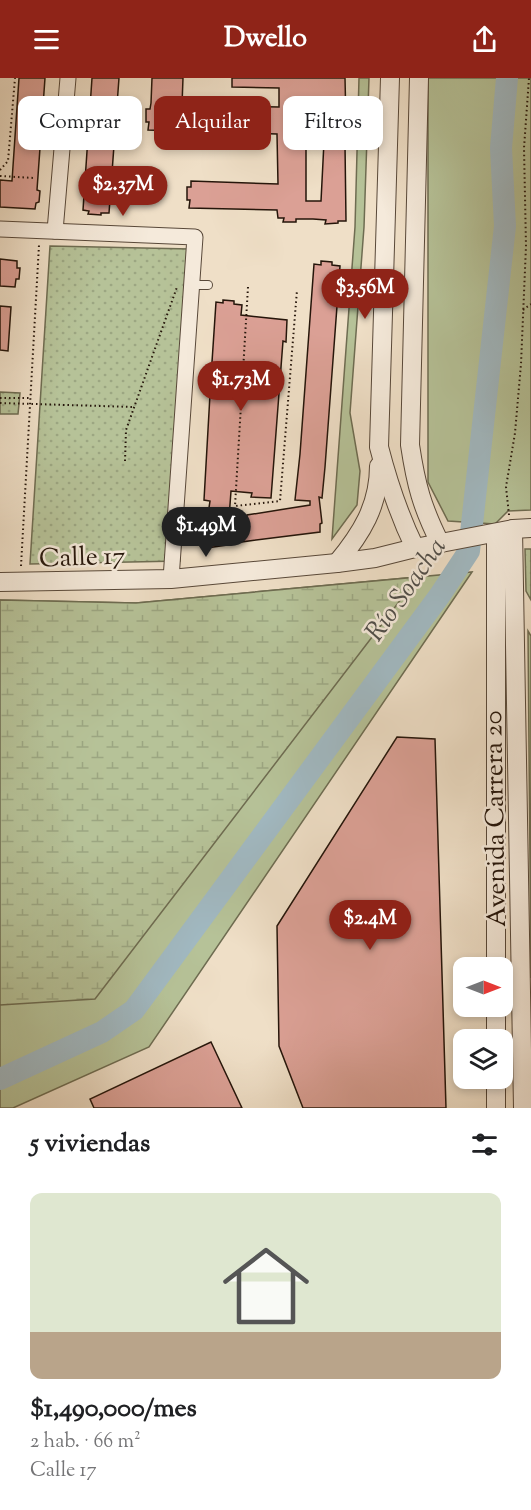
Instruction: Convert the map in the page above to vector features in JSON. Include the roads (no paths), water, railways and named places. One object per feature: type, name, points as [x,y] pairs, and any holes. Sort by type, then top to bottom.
[{"type":"street","points":[[48,231],[68,78]]},
{"type":"street","points":[[337,563],[358,538],[372,510],[379,479],[390,78]]},
{"type":"street","points":[[419,78],[410,445],[415,482],[426,515],[440,543]]},
{"type":"street","points":[[0,229],[48,231],[115,228],[195,237],[185,284],[171,579]]},
{"type":"street","points":[[379,447],[389,487],[415,548]]},
{"type":"street","name":"Calle 17","points":[[0,582],[20,584],[171,579],[337,563],[375,558],[506,531]]},
{"type":"street","name":"Avenida Carrera 20","points":[[496,957],[506,531]]},
{"type":"street","name":"Avenida Carrera 20","points":[[506,531],[527,1059],[523,1108]]},
{"type":"street","points":[[496,1089],[496,1108]]},
{"type":"lane","points":[[185,284],[208,285]]},
{"type":"waterway","name":"Río Soacha","points":[[0,1079],[102,1032],[134,1010],[440,595],[469,551],[505,226],[501,148],[507,78]]}]
